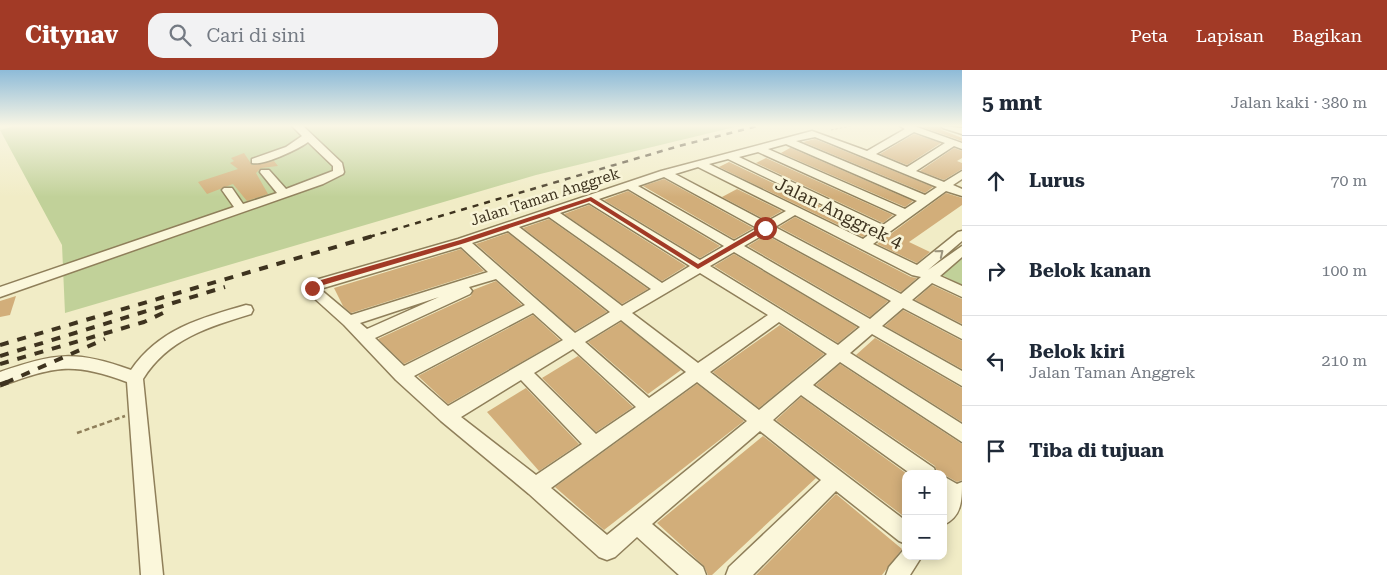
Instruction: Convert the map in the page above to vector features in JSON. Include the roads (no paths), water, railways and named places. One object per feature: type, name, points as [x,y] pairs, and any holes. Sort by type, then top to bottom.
[{"type":"street","points":[[256,161],[271,153],[286,150]]},
{"type":"street","points":[[0,292],[284,194],[339,172],[338,165],[322,150]]},
{"type":"street","name":"Jalan Taman Anggrek","points":[[349,321],[312,291],[317,284],[463,242],[508,225],[665,173],[702,165],[753,150]]},
{"type":"street","points":[[762,150],[906,214]]},
{"type":"street","points":[[807,150],[926,200]]},
{"type":"street","name":"Jalan Taman Anggrek","points":[[854,150],[867,155]]},
{"type":"street","points":[[867,155],[875,150]]},
{"type":"street","points":[[908,171],[947,150]]},
{"type":"street","points":[[867,155],[962,193]]},
{"type":"street","points":[[731,157],[884,230]]},
{"type":"street","name":"Jalan Anggrek 4","points":[[702,165],[923,275],[962,292]]},
{"type":"street","points":[[265,172],[284,194]]},
{"type":"street","points":[[665,173],[962,333]]},
{"type":"street","points":[[863,245],[962,174]]},
{"type":"street","points":[[630,186],[962,379]]},
{"type":"street","points":[[228,190],[241,209]]},
{"type":"street","points":[[591,199],[698,267],[779,315],[962,434]]},
{"type":"street","points":[[446,416],[794,211]]},
{"type":"street","points":[[552,212],[661,289]]},
{"type":"street","points":[[508,225],[696,373],[836,478],[902,531]]},
{"type":"street","points":[[498,273],[349,321],[446,416],[536,487],[607,549],[902,301],[923,275],[962,235]]},
{"type":"street","points":[[463,242],[648,407]]},
{"type":"street","points":[[923,275],[962,250]]},
{"type":"street","points":[[364,337],[452,297],[482,279]]},
{"type":"street","points":[[402,375],[535,306]]},
{"type":"street","points":[[152,575],[135,378],[145,359],[185,330],[192,326],[246,310]]},
{"type":"street","points":[[536,487],[779,315]]},
{"type":"street","points":[[0,379],[55,362],[77,361],[98,365],[135,378]]},
{"type":"street","points":[[522,370],[595,444]]},
{"type":"street","points":[[801,386],[921,470]]},
{"type":"street","points":[[736,575],[836,478]]},
{"type":"street","points":[[947,506],[954,490]]},
{"type":"street","points":[[637,524],[695,575]]},
{"type":"street","points":[[897,575],[909,560]]},
{"type":"railway","points":[[369,237],[667,150]]},
{"type":"railway","points":[[0,345],[373,236]]},
{"type":"railway","points":[[0,356],[225,287]]},
{"type":"railway","points":[[0,364],[144,322],[167,311]]},
{"type":"railway","points":[[5,383],[105,339]]},
{"type":"railway","points":[[0,385],[8,382]]}]
